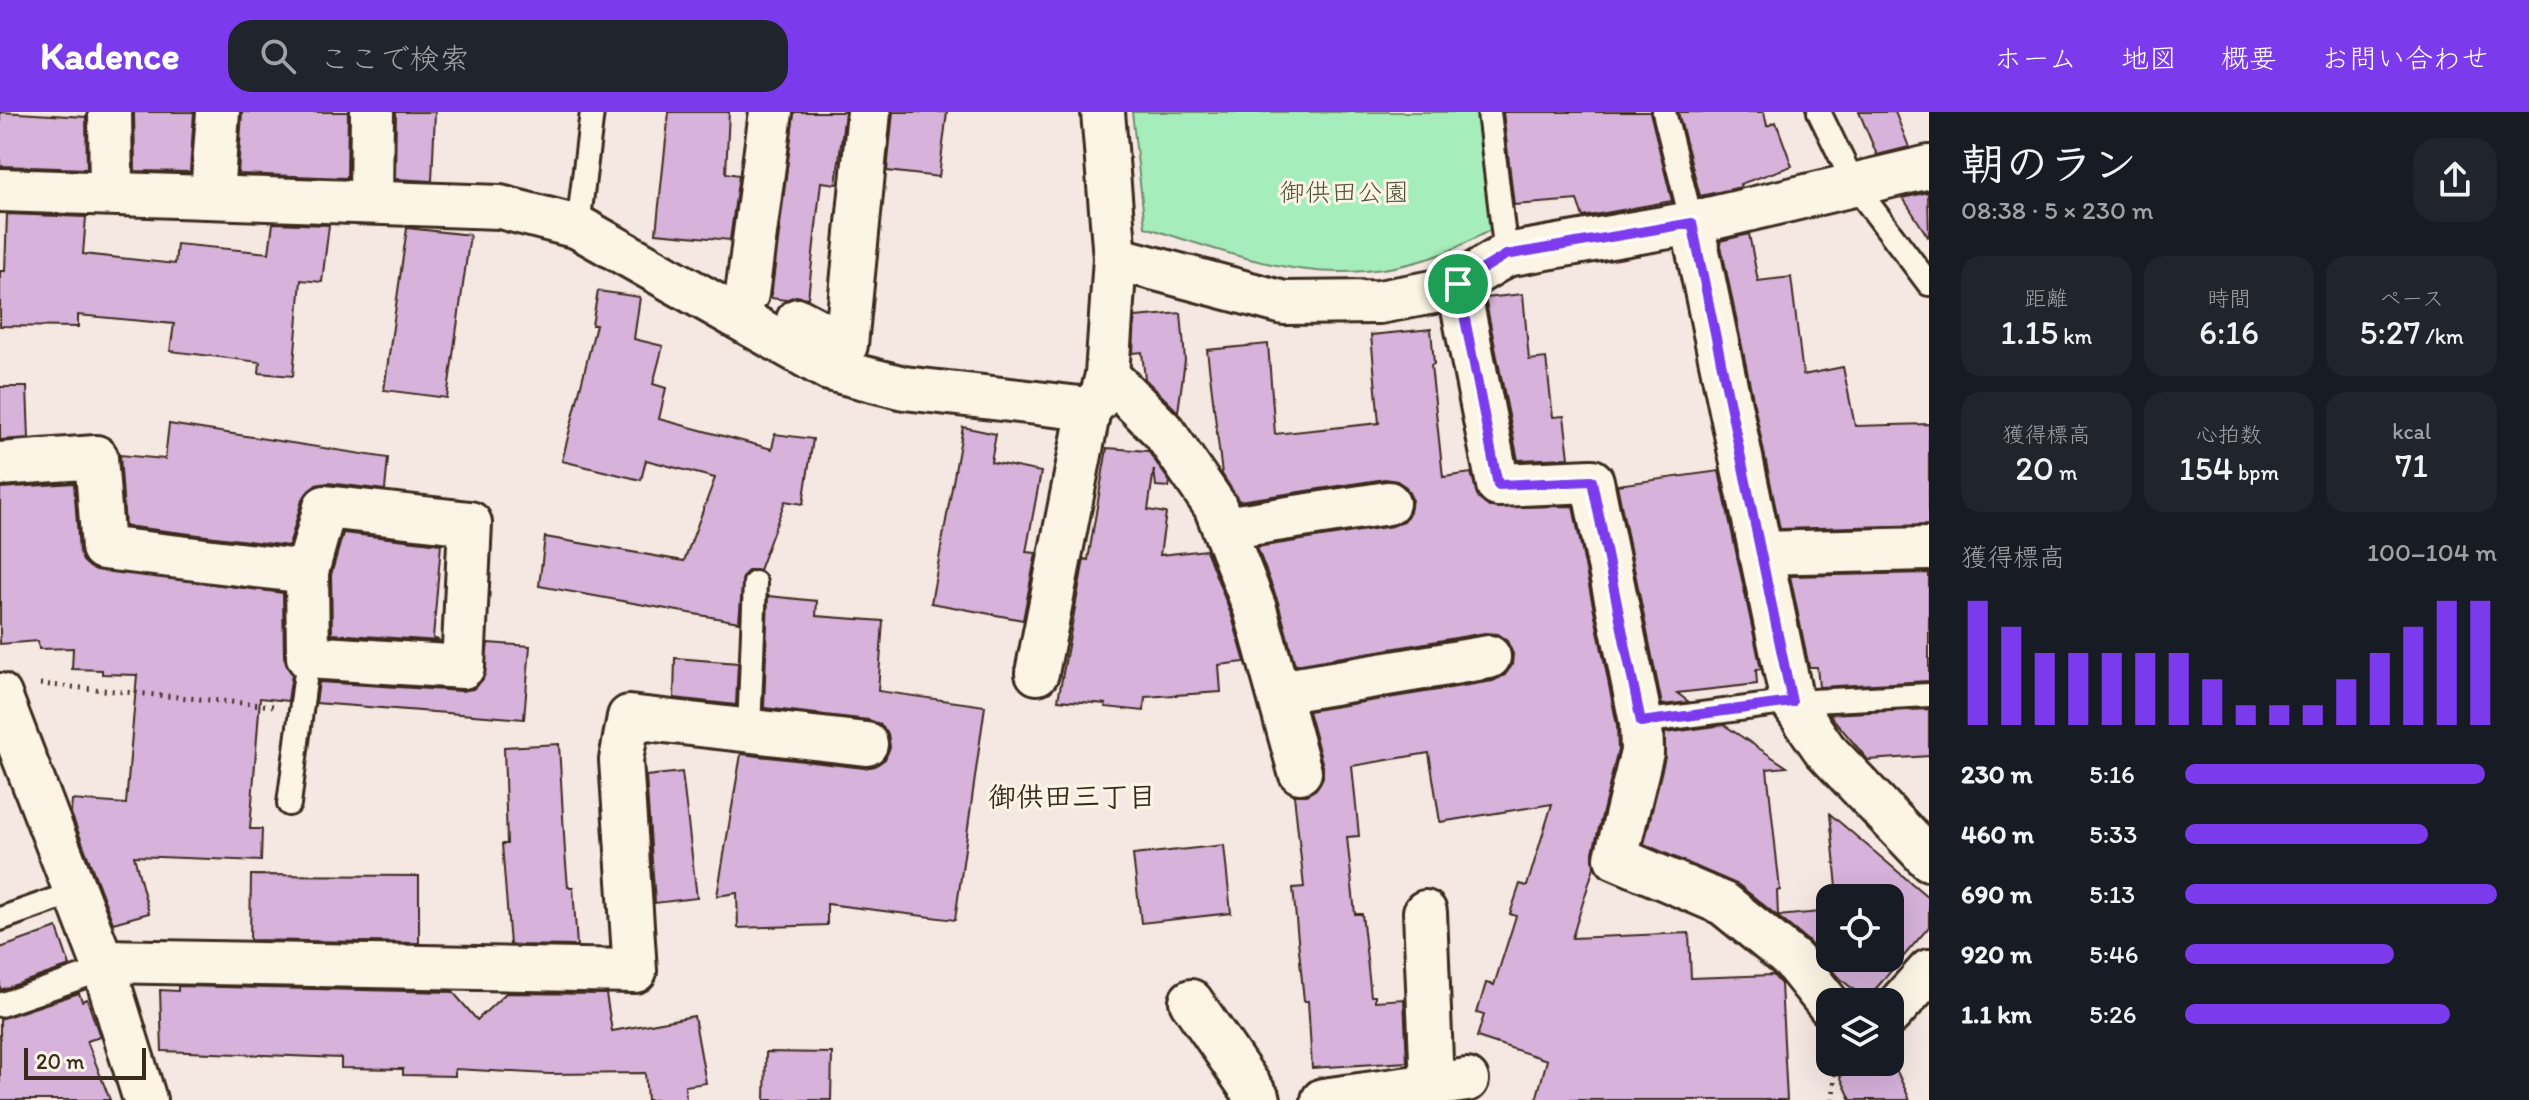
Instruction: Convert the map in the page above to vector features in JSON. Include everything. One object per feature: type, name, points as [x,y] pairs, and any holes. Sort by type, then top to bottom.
[{"type":"street","points":[[110,112],[111,192]]},
{"type":"street","points":[[212,195],[218,112]]},
{"type":"street","points":[[371,202],[372,112]]},
{"type":"street","points":[[747,294],[771,112]]},
{"type":"street","points":[[638,260],[652,242],[846,345],[869,112]]},
{"type":"street","points":[[1037,673],[1098,392],[1115,258],[1103,112]]},
{"type":"street","points":[[1115,258],[1284,303],[1379,302],[1439,291],[1458,284],[1506,255],[1692,223],[1929,167]]},
{"type":"street","points":[[0,190],[500,207],[578,227],[829,369],[904,388],[1098,392],[1164,432],[1215,506],[1255,609],[1300,772]]},
{"type":"street","points":[[1692,223],[1792,702],[1825,750],[1929,859]]},
{"type":"street","points":[[1458,284],[1498,485],[1592,481],[1641,722],[1642,752],[1616,858],[1724,904],[1793,960],[1816,989]]},
{"type":"street","points":[[0,464],[96,457],[103,548],[307,572]]},
{"type":"street","points":[[1224,528],[1388,503]]},
{"type":"street","points":[[325,507],[470,523],[463,667],[308,657],[307,572],[325,507]]},
{"type":"street","points":[[1760,553],[1929,549]]},
{"type":"street","points":[[1279,692],[1489,657]]},
{"type":"street","points":[[16,689],[76,892],[104,965],[145,1100]]},
{"type":"street","points":[[104,965],[635,971],[621,760],[629,717],[866,744]]},
{"type":"street","points":[[1323,1100],[1450,1083],[1425,912]]},
{"type":"street","points":[[1904,999],[1929,971]]},
{"type":"street","points":[[1191,1001],[1259,1100]]},
{"type":"lane","points":[[578,227],[592,112]]},
{"type":"lane","points":[[1489,112],[1506,255]]},
{"type":"lane","points":[[1664,112],[1692,223]]},
{"type":"lane","points":[[1819,112],[1855,186],[1929,284]]},
{"type":"lane","points":[[749,730],[755,583]]},
{"type":"lane","points":[[289,804],[308,657]]},
{"type":"lane","points":[[1641,722],[1792,702],[1929,695]]},
{"type":"lane","points":[[0,919],[76,892]]},
{"type":"lane","points":[[0,1005],[104,965]]},
{"type":"path","points":[[16,689],[302,709]]},
{"type":"path","points":[[1833,1100],[1835,1076]]},
{"type":"green space","name":"御供田公園","points":[[1132,112],[1493,112],[1503,224],[1436,256],[1397,267],[1359,272],[1323,272],[1288,267],[1218,250],[1145,227]]},
{"type":"building","points":[[0,112],[86,117],[87,169],[0,166]]},
{"type":"building","points":[[134,112],[194,112],[190,172],[135,171]]},
{"type":"building","points":[[242,112],[348,112],[347,178],[238,174]]},
{"type":"building","points":[[396,112],[435,112],[432,181],[395,179]]},
{"type":"building","points":[[669,112],[729,112],[726,173],[739,175],[730,240],[656,233]]},
{"type":"building","points":[[794,112],[845,112],[836,184],[821,182],[808,298],[796,296],[785,300],[771,298]]},
{"type":"building","points":[[893,112],[947,112],[939,177],[887,171]]},
{"type":"building","points":[[1503,112],[1650,112],[1672,201],[1583,217],[1577,200],[1514,205]]},
{"type":"building","points":[[1678,112],[1764,112],[1767,126],[1776,122],[1792,166],[1740,184],[1741,187],[1700,196]]},
{"type":"building","points":[[1859,112],[1895,112],[1909,147],[1877,155]]},
{"type":"building","points":[[1928,192],[1929,236],[1928,237],[1903,198]]},
{"type":"building","points":[[7,214],[86,217],[83,254],[175,264],[177,244],[269,253],[273,223],[329,225],[322,282],[301,280],[293,376],[259,373],[260,362],[170,351],[174,324],[78,315],[78,327],[0,326],[0,271],[5,271]]},
{"type":"building","points":[[407,228],[470,235],[447,398],[384,390]]},
{"type":"building","points":[[1749,234],[1758,281],[1791,277],[1803,375],[1843,367],[1855,426],[1929,424],[1929,525],[1780,529],[1720,241]]},
{"type":"building","points":[[598,291],[640,297],[634,339],[663,346],[653,384],[666,388],[659,419],[772,449],[775,434],[813,439],[803,504],[785,501],[759,570],[749,570],[743,576],[739,622],[539,586],[545,537],[684,561],[715,478],[646,460],[641,480],[562,461],[596,325],[592,325]]},
{"type":"building","points":[[1523,294],[1529,360],[1546,358],[1553,417],[1564,416],[1569,458],[1518,460],[1485,298]]},
{"type":"building","points":[[1181,313],[1185,360],[1178,412],[1145,379],[1142,352],[1133,353],[1135,317]]},
{"type":"building","points":[[1431,329],[1434,364],[1431,365],[1443,477],[1471,473],[1479,499],[1489,507],[1573,506],[1617,725],[1618,750],[1593,852],[1594,867],[1572,938],[1689,933],[1691,978],[1773,975],[1781,984],[1787,1100],[1536,1100],[1547,1060],[1477,1037],[1484,1015],[1477,1013],[1486,983],[1494,985],[1516,916],[1510,914],[1520,884],[1527,886],[1552,804],[1440,822],[1429,753],[1352,766],[1359,836],[1347,837],[1355,914],[1362,914],[1371,996],[1375,996],[1375,1001],[1404,999],[1407,1062],[1312,1068],[1308,1001],[1304,1001],[1293,888],[1304,887],[1294,795],[1306,795],[1316,789],[1323,777],[1323,766],[1308,711],[1493,681],[1505,675],[1512,665],[1513,654],[1507,641],[1497,634],[1485,633],[1295,665],[1278,602],[1257,547],[1392,526],[1404,521],[1410,512],[1412,499],[1406,487],[1397,481],[1385,479],[1239,501],[1222,474],[1207,350],[1268,344],[1275,434],[1379,423],[1371,335]]},
{"type":"building","points":[[0,387],[27,387],[29,438],[0,440]]},
{"type":"building","points":[[169,424],[388,458],[385,490],[328,483],[316,485],[302,500],[289,546],[125,526],[120,455],[165,459]]},
{"type":"building","points":[[963,427],[996,434],[991,462],[1041,472],[1026,552],[1036,553],[1023,620],[931,603]]},
{"type":"building","points":[[1107,448],[1148,451],[1170,482],[1169,487],[1156,486],[1154,469],[1148,510],[1166,513],[1160,555],[1206,550],[1232,617],[1245,662],[1219,665],[1221,692],[1145,697],[1144,711],[1058,700],[1084,559],[1088,560]]},
{"type":"building","points":[[1719,471],[1761,669],[1756,670],[1757,684],[1677,693],[1689,702],[1662,705],[1617,485]]},
{"type":"building","points":[[74,483],[79,551],[83,561],[91,568],[283,593],[284,657],[292,674],[288,701],[260,698],[250,829],[262,829],[261,861],[134,856],[149,913],[113,923],[71,813],[72,800],[126,804],[137,675],[72,669],[73,648],[39,649],[38,641],[0,644],[0,488]]},
{"type":"building","points":[[343,533],[441,544],[433,638],[440,641],[332,634],[331,575]]},
{"type":"building","points":[[1929,573],[1929,681],[1819,687],[1817,667],[1809,667],[1790,576]]},
{"type":"building","points":[[768,596],[817,601],[816,616],[883,621],[878,691],[985,706],[955,920],[827,904],[827,925],[738,928],[737,893],[717,896],[741,754],[864,768],[875,766],[885,759],[890,747],[888,734],[880,724],[869,720],[764,708]]},
{"type":"building","points":[[488,643],[530,646],[524,719],[316,703],[319,682],[461,691],[473,689],[483,679]]},
{"type":"building","points":[[675,658],[738,663],[736,705],[674,698]]},
{"type":"building","points":[[1929,709],[1929,756],[1868,760],[1829,714]]},
{"type":"building","points":[[1724,725],[1787,767],[1767,769],[1780,890],[1777,891],[1778,916],[1816,912],[1816,951],[1739,885],[1644,844],[1665,757],[1665,733]]},
{"type":"building","points":[[559,744],[568,887],[573,887],[577,946],[510,945],[502,844],[507,844],[504,747]]},
{"type":"building","points":[[682,772],[697,898],[655,903],[646,776]]},
{"type":"building","points":[[1830,814],[1929,898],[1929,927],[1904,956],[1904,884],[1837,884]]},
{"type":"building","points":[[1224,845],[1231,913],[1141,923],[1133,855]]},
{"type":"building","points":[[251,875],[419,876],[419,943],[250,940]]},
{"type":"building","points":[[57,928],[70,966],[0,990],[0,948]]},
{"type":"building","points":[[1834,972],[1890,972],[1876,988],[1852,988]]},
{"type":"building","points":[[178,986],[453,992],[477,1020],[506,993],[606,994],[612,1031],[694,1016],[706,1083],[685,1086],[686,1100],[647,1100],[645,1073],[549,1074],[455,1069],[455,1076],[403,1075],[403,1069],[341,1068],[341,1058],[162,1051],[160,990],[178,991]]},
{"type":"building","points":[[79,993],[82,1001],[87,999],[100,1037],[87,1041],[110,1100],[0,1100],[0,1019]]},
{"type":"building","points":[[766,1052],[832,1053],[831,1100],[765,1100]]},
{"type":"building","points":[[1840,1076],[1899,1076],[1910,1100],[1851,1100]]},
{"type":"district","name":"御供田三丁目","points":[[1072,796]]},
{"type":"route","points":[[1692,223],[1792,702],[1641,722],[1592,481],[1498,485],[1458,284],[1506,255],[1692,223]]}]
